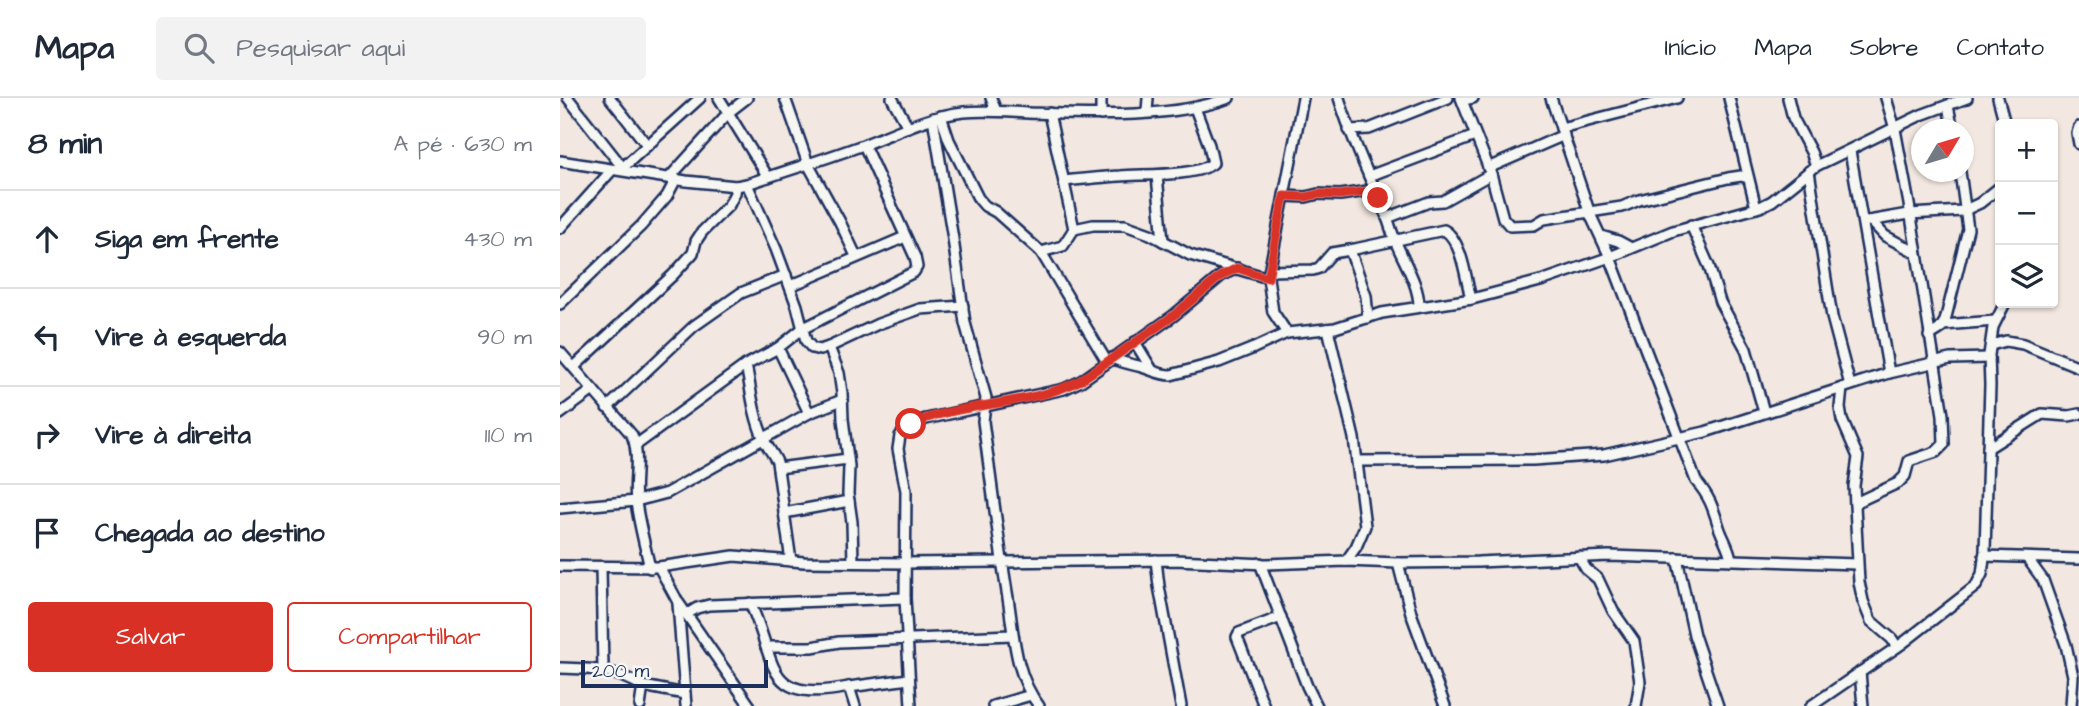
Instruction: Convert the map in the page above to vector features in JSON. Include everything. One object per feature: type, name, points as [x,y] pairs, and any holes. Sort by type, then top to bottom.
[{"type":"street","points":[[568,98],[618,169]]},
{"type":"street","points":[[610,98],[647,145]]},
{"type":"street","points":[[560,228],[618,169],[700,98]]},
{"type":"street","points":[[719,98],[768,177]]},
{"type":"street","points":[[560,304],[641,226],[667,196],[673,179],[729,112],[747,98]]},
{"type":"street","points":[[785,98],[808,163],[856,256]]},
{"type":"street","points":[[892,98],[908,127]]},
{"type":"street","points":[[991,98],[996,111]]},
{"type":"street","points":[[1101,98],[1101,115]]},
{"type":"street","points":[[1147,112],[1148,98]]},
{"type":"street","points":[[561,162],[736,186],[864,145],[937,117],[996,111],[1101,115],[1195,108],[1229,98]]},
{"type":"street","points":[[1287,333],[1273,313],[1269,274],[1303,98]]},
{"type":"street","points":[[1339,98],[1349,130],[1418,294],[1419,306]]},
{"type":"street","points":[[1349,130],[1369,129],[1448,98]]},
{"type":"street","points":[[1474,98],[1462,99],[1503,218],[1510,226],[1534,225],[1545,219],[1622,207],[1639,200],[1728,178],[1748,178]]},
{"type":"street","points":[[1551,98],[1590,212],[1610,257],[1696,481],[1709,496],[1731,559]]},
{"type":"street","points":[[1387,218],[1429,202],[1443,201],[1489,171],[1562,131],[1677,98]]},
{"type":"street","points":[[1729,98],[1756,208]]},
{"type":"street","points":[[1788,98],[1794,118],[1811,152],[1832,317],[1846,386],[1840,401],[1842,420],[1858,457],[1854,486],[1859,582],[1871,621],[1892,639],[1897,647]]},
{"type":"street","points":[[1855,503],[1898,483],[1905,475],[1909,461],[1936,452],[1943,446],[1943,415],[1895,129],[1886,98]]},
{"type":"street","points":[[937,117],[978,198],[1041,253],[1110,360],[1171,375],[1219,362],[1287,333],[1328,329],[1382,313],[1471,299],[1544,280],[1610,257],[1672,231],[1756,208],[1772,201],[1813,169],[1949,102],[1968,98]]},
{"type":"street","points":[[1998,98],[2003,119]]},
{"type":"street","points":[[1064,181],[1157,175],[1206,168],[1213,163],[1195,108]]},
{"type":"street","points":[[1041,253],[1063,246],[1074,229],[1049,113]]},
{"type":"street","points":[[937,117],[965,323],[986,398],[984,421],[1012,635],[1022,674],[1039,706]]},
{"type":"street","points":[[2079,127],[2079,144]]},
{"type":"street","points":[[1356,146],[1369,129]]},
{"type":"street","points":[[1369,176],[1475,136]]},
{"type":"street","points":[[636,445],[746,365],[778,348],[802,329],[914,272],[917,267],[915,257],[864,145]]},
{"type":"street","points":[[1850,151],[1867,222],[1889,373]]},
{"type":"street","points":[[1157,175],[1163,241]]},
{"type":"street","points":[[1943,325],[1968,229],[1962,182]]},
{"type":"street","points":[[747,184],[786,275],[806,341],[812,348],[820,350],[829,347],[878,324],[920,309],[963,306]]},
{"type":"street","points":[[574,367],[693,253],[702,232],[729,205],[736,193],[736,186]]},
{"type":"street","points":[[1284,196],[1340,195],[1375,190]]},
{"type":"street","points":[[1867,222],[1909,214],[1966,210],[1995,191]]},
{"type":"street","points":[[1883,231],[1895,218]]},
{"type":"street","points":[[1867,222],[1915,252]]},
{"type":"street","points":[[1074,229],[1093,225],[1125,225],[1190,255],[1269,274],[1313,270],[1319,268],[1332,253],[1442,230],[1449,232],[1455,240],[1471,299]]},
{"type":"street","points":[[1691,225],[1709,266],[1720,302],[1746,349],[1764,412]]},
{"type":"street","points":[[1601,236],[1631,248]]},
{"type":"street","points":[[790,286],[905,237]]},
{"type":"street","points":[[1350,250],[1366,296],[1368,318]]},
{"type":"street","points":[[911,706],[904,563],[906,491],[898,449],[904,429],[918,421],[985,404],[1064,389],[1173,316],[1221,276],[1237,268]]},
{"type":"street","points":[[607,408],[694,326],[748,289],[786,275]]},
{"type":"street","points":[[1811,706],[1897,647],[1976,586],[1982,574],[1989,358],[1992,331],[2002,308]]},
{"type":"street","points":[[1929,336],[1943,325],[1996,321]]},
{"type":"street","points":[[1328,329],[1354,438],[1365,526],[1356,547],[1346,561]]},
{"type":"street","points":[[1991,345],[2006,341],[2023,344],[2079,367]]},
{"type":"street","points":[[1135,342],[1153,372]]},
{"type":"street","points":[[829,347],[839,373],[848,459],[853,562]]},
{"type":"street","points":[[778,348],[809,413]]},
{"type":"street","points":[[561,354],[632,435],[636,445],[636,501],[654,567],[750,706]]},
{"type":"street","points":[[1357,461],[1534,460],[1604,455],[1706,432],[1889,373],[1950,359],[1989,358]]},
{"type":"street","points":[[746,365],[754,409],[764,440],[773,452],[778,468],[791,561]]},
{"type":"street","points":[[560,414],[593,390]]},
{"type":"street","points":[[1829,393],[1840,401]]},
{"type":"street","points":[[560,508],[636,501],[667,493],[809,413],[842,400]]},
{"type":"street","points":[[1988,449],[2042,414],[2079,414]]},
{"type":"street","points":[[778,468],[848,459]]},
{"type":"street","points":[[784,513],[849,501]]},
{"type":"street","points":[[560,563],[654,567],[722,556],[791,561],[904,563],[1156,560],[1398,563],[1609,556],[1857,564]]},
{"type":"street","points":[[1984,556],[2079,559]]},
{"type":"street","points":[[1579,557],[1586,569],[1598,579],[1613,611],[1634,641],[1640,682],[1636,706]]},
{"type":"street","points":[[1677,558],[1694,635],[1718,706]]},
{"type":"street","points":[[2027,558],[2043,580],[2066,645],[2073,676],[2071,706]]},
{"type":"street","points":[[1156,560],[1181,706]]},
{"type":"street","points":[[1261,563],[1317,706]]},
{"type":"street","points":[[1398,563],[1411,613],[1445,706]]},
{"type":"street","points":[[601,566],[603,669]]},
{"type":"street","points":[[687,614],[701,606],[905,598]]},
{"type":"street","points":[[678,602],[686,706]]},
{"type":"street","points":[[750,603],[772,666],[790,687],[802,690],[849,687],[909,679]]},
{"type":"street","points":[[1264,706],[1237,637],[1281,617]]},
{"type":"street","points":[[766,647],[812,647],[839,642],[1012,635]]},
{"type":"street","points":[[560,668],[603,669],[643,686],[685,694]]},
{"type":"street","points":[[1860,672],[1863,706]]},
{"type":"street","points":[[640,706],[643,686]]},
{"type":"street","points":[[849,687],[855,706]]},
{"type":"street","points":[[993,706],[1031,695]]},
{"type":"route","points":[[911,424],[985,404],[1064,389],[1173,316],[1230,271],[1237,268],[1268,278],[1284,196],[1333,196],[1375,190],[1378,198]]}]
